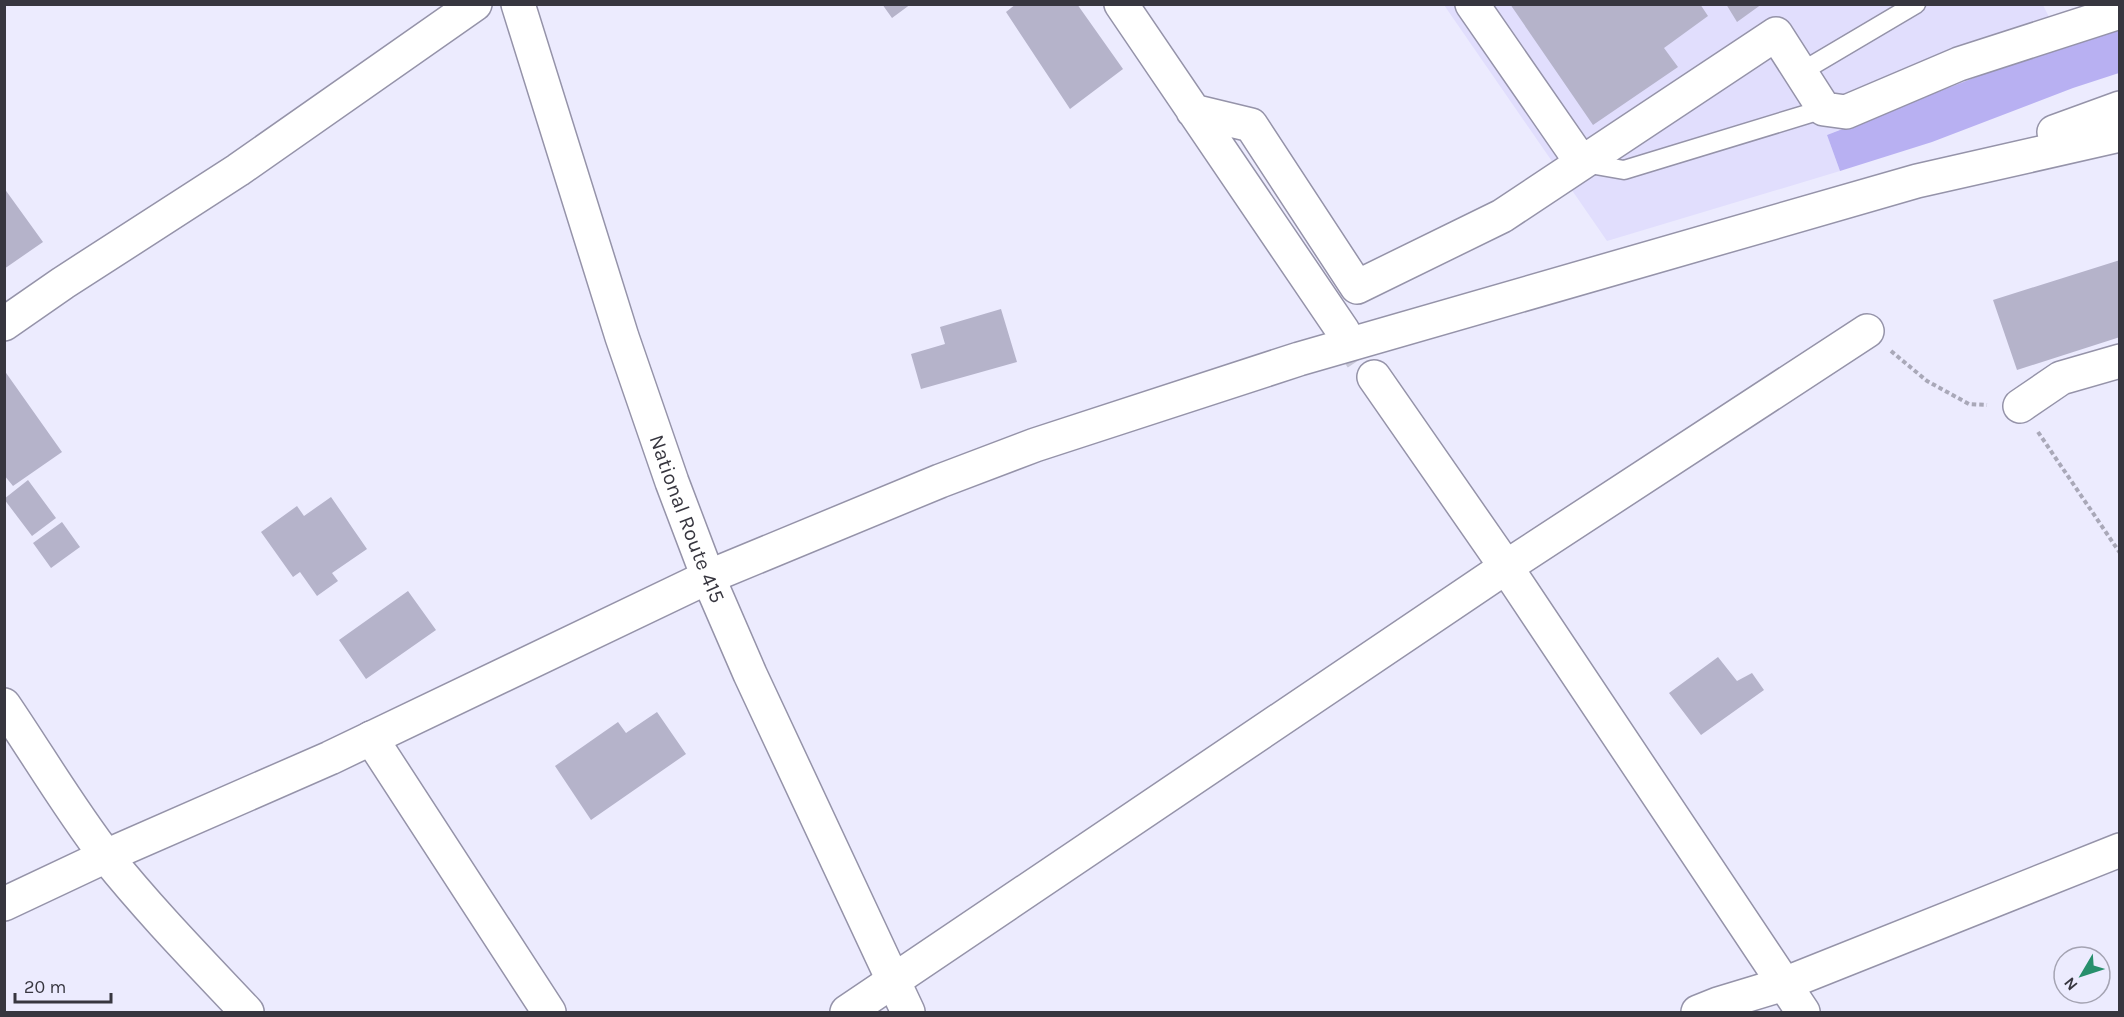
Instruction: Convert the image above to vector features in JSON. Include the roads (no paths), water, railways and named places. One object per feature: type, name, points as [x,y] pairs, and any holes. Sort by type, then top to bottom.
[{"type":"main road","points":[[4,324],[63,283],[238,170],[475,4]]},
{"type":"main road","name":"National Route 415","points":[[518,4],[622,338],[708,577],[750,674],[908,1012]]},
{"type":"main road","points":[[1121,4],[1343,331]]},
{"type":"main road","points":[[1472,4],[1582,163]]},
{"type":"main road","points":[[1193,111],[1251,125],[1357,287],[1502,216],[1776,34],[1824,109],[1846,112],[1959,64],[2120,12]]},
{"type":"main road","points":[[1917,181],[2120,108]]},
{"type":"main road","points":[[4,904],[106,856],[320,762],[708,577],[940,481],[1035,446],[1299,359],[1917,181],[2120,135]]},
{"type":"main road","points":[[847,1012],[1506,567],[1867,331]]},
{"type":"main road","points":[[2020,406],[2061,378],[2120,361]]},
{"type":"main road","points":[[1374,377],[1506,567],[1803,1012]]},
{"type":"main road","points":[[4,705],[106,856],[149,907],[247,1012]]},
{"type":"main road","points":[[371,738],[549,1012]]},
{"type":"main road","points":[[1698,1012],[1784,984],[2120,850]]},
{"type":"lane","points":[[1801,72],[1916,4]]},
{"type":"lane","points":[[1582,163],[1624,170],[1824,109]]},
{"type":"tunnel","points":[[1343,331],[1374,377]]}]
